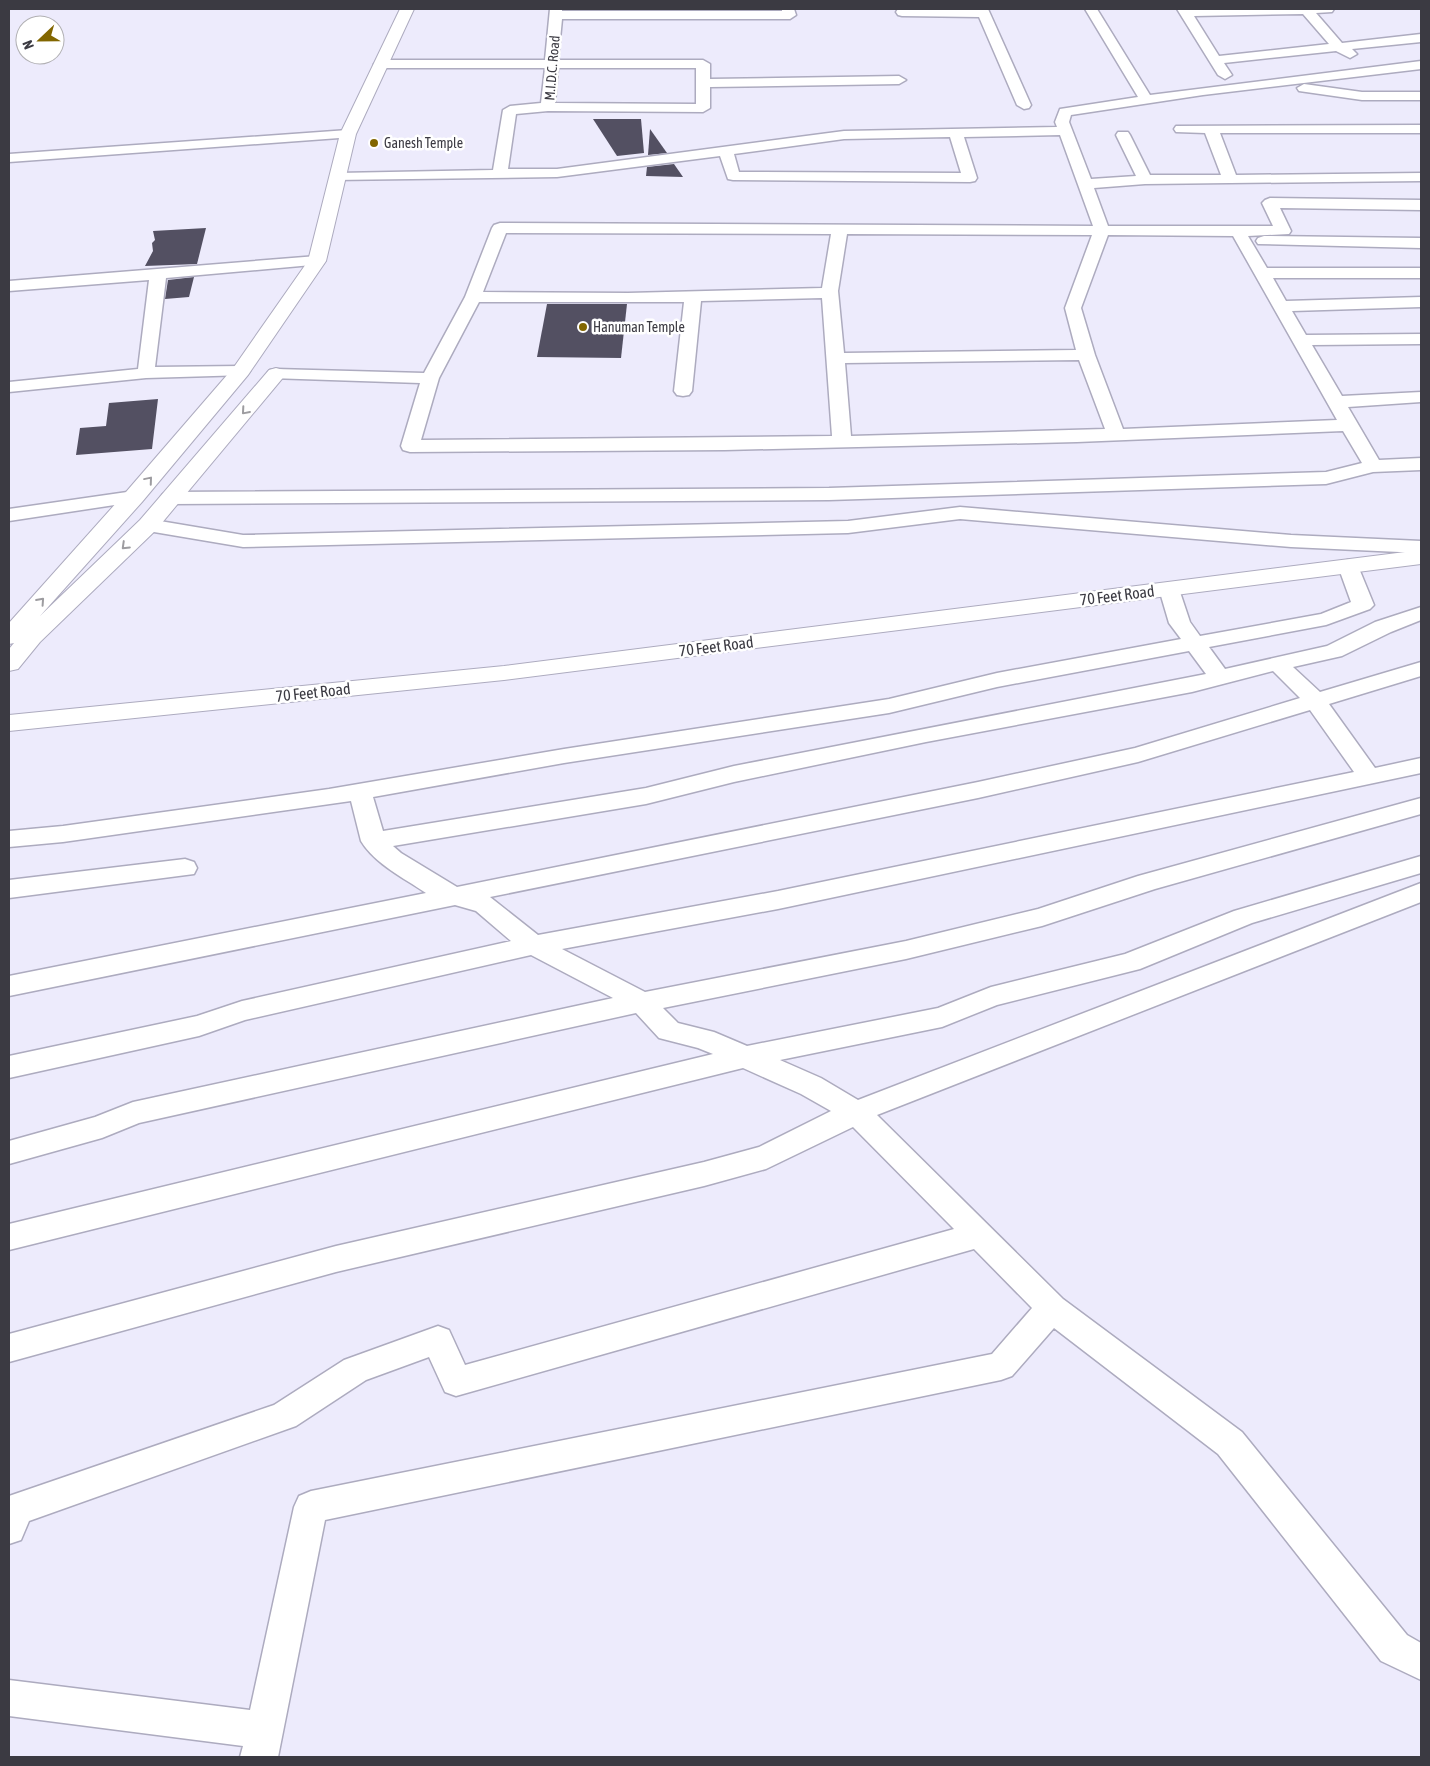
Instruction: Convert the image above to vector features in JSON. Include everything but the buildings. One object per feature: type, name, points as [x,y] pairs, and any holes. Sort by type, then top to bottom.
[{"type":"main road","points":[[9,637],[134,497],[241,371],[317,261],[348,134],[407,9]]},
{"type":"main road","points":[[241,371],[276,374]]},
{"type":"main road","points":[[9,664],[32,637],[148,524],[276,374]]},
{"type":"main road","name":"70 Feet Road","points":[[9,723],[504,673],[1421,557]]},
{"type":"street","points":[[556,12],[684,12],[790,15],[788,9]]},
{"type":"street","points":[[1091,9],[1146,99]]},
{"type":"street","points":[[1184,11],[1328,9]]},
{"type":"street","points":[[1306,10],[1339,46],[1374,71]]},
{"type":"street","points":[[902,12],[983,11],[1024,105]]},
{"type":"street","points":[[1184,11],[1233,87]]},
{"type":"street","name":"M.I.D.C. Road","points":[[500,174],[510,110],[548,108],[556,12]]},
{"type":"street","points":[[1216,60],[1421,38]]},
{"type":"street","points":[[381,64],[704,64],[703,108],[548,108]]},
{"type":"street","points":[[1116,434],[1086,355],[1073,308],[1102,230],[1062,122],[1065,112],[1233,87],[1421,65]]},
{"type":"street","points":[[703,82],[899,80]]},
{"type":"street","points":[[1265,84],[1362,96],[1421,96]]},
{"type":"street","points":[[1181,129],[1421,129]]},
{"type":"street","points":[[1211,129],[1230,179]]},
{"type":"street","points":[[338,177],[557,173],[844,135],[1066,131]]},
{"type":"street","points":[[726,151],[733,176],[970,178],[956,133]]},
{"type":"street","points":[[9,158],[348,134]]},
{"type":"street","points":[[1122,135],[1146,180]]},
{"type":"street","points":[[1085,184],[1146,180],[1421,177]]},
{"type":"street","points":[[1241,236],[1284,231],[1270,203],[1421,205]]},
{"type":"street","points":[[1349,424],[1116,434],[842,441],[410,446],[430,378],[473,297],[500,228],[1102,230],[1421,243]]},
{"type":"street","points":[[840,229],[830,293],[842,441]]},
{"type":"street","points":[[1241,236],[1373,466]]},
{"type":"street","points":[[9,286],[317,261]]},
{"type":"street","points":[[1262,273],[1421,273]]},
{"type":"street","points":[[146,373],[158,274]]},
{"type":"street","points":[[473,297],[830,293]]},
{"type":"street","points":[[683,391],[693,296]]},
{"type":"street","points":[[1281,306],[1421,302]]},
{"type":"street","points":[[1301,340],[1421,339]]},
{"type":"street","points":[[835,358],[1086,355]]},
{"type":"street","points":[[9,387],[146,373],[241,371]]},
{"type":"street","points":[[276,374],[430,378]]},
{"type":"street","points":[[1336,402],[1421,397]]},
{"type":"street","points":[[170,498],[839,494],[1326,478],[1373,466],[1421,464]]},
{"type":"street","points":[[9,515],[134,497]]},
{"type":"street","points":[[148,524],[243,541],[848,527],[960,513],[1291,541],[1421,546]]},
{"type":"street","points":[[9,839],[63,834],[360,791],[564,756],[889,706],[997,680],[1326,619],[1363,605],[1348,566]]},
{"type":"street","points":[[1169,589],[1180,623],[1220,678]]},
{"type":"street","points":[[373,841],[646,796],[744,772],[926,735],[1192,685],[1334,651],[1421,613]]},
{"type":"street","points":[[1278,664],[1316,701],[1333,728],[1370,777]]},
{"type":"street","points":[[9,986],[978,790],[1138,755],[1421,669]]},
{"type":"street","points":[[9,1067],[200,1026],[242,1011],[533,945],[940,868],[1421,766]]},
{"type":"street","points":[[360,791],[373,841],[392,859],[442,891],[485,905],[533,945],[642,1002],[669,1030],[704,1039],[811,1086],[856,1112],[1052,1308],[1230,1443],[1394,1648],[1421,1662]]},
{"type":"street","points":[[9,1152],[102,1127],[132,1113],[642,1002],[906,950],[1042,917],[1147,882],[1421,806]]},
{"type":"street","points":[[9,1237],[745,1057],[942,1017],[991,996],[1131,962],[1243,917],[1421,864]]},
{"type":"street","points":[[9,888],[185,868]]},
{"type":"street","points":[[9,1348],[336,1259],[704,1174],[766,1157],[856,1112],[1421,892]]},
{"type":"street","points":[[9,1528],[16,1509],[284,1416],[355,1370],[438,1340],[456,1382],[979,1235]]},
{"type":"street","points":[[9,1698],[262,1744],[311,1508],[1001,1366],[1052,1308]]},
{"type":"place","name":"Ganesh Temple","points":[[374,143]]},
{"type":"place","name":"Hanuman Temple","points":[[583,327]]}]
